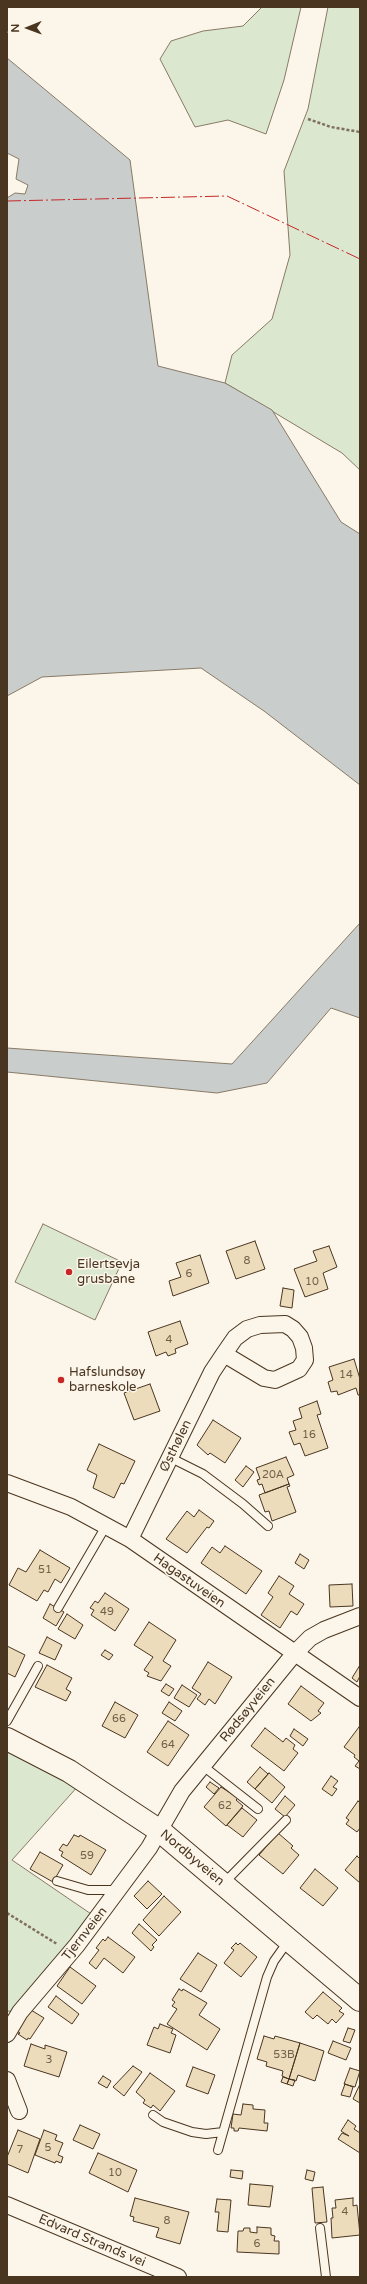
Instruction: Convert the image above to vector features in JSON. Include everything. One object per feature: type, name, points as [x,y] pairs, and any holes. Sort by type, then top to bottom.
[{"type":"main road","name":"Nordbyveien","points":[[7,1739],[69,1771],[160,1831],[360,2000]]},
{"type":"street","name":"Østhølen","points":[[130,1539],[212,1372],[224,1354],[235,1338],[260,1325],[285,1324],[293,1329],[300,1337],[304,1348],[305,1360],[299,1369],[275,1380],[259,1376],[224,1354]]},
{"type":"street","name":"Hagastuveien","points":[[7,1483],[71,1507],[130,1539],[294,1654],[360,1698]]},
{"type":"street","name":"Rødsøyveien","points":[[160,1831],[182,1791],[294,1654],[310,1638],[324,1630],[360,1616]]},
{"type":"street","name":"Tjernveien","points":[[7,2034],[20,2012],[78,1945],[160,1831]]},
{"type":"street","points":[[7,2080],[18,2111]]},
{"type":"street","name":"Edvard Strands vei","points":[[7,2205],[178,2277]]},
{"type":"lane","points":[[171,1458],[203,1474],[243,1504],[268,1526]]},
{"type":"lane","points":[[58,1608],[106,1526]]},
{"type":"lane","points":[[7,1721],[38,1666]]},
{"type":"lane","points":[[203,1766],[258,1809]]},
{"type":"lane","points":[[223,1884],[286,1820]]},
{"type":"lane","points":[[57,1881],[83,1890],[118,1890]]},
{"type":"lane","points":[[218,2150],[267,1978],[274,1961],[289,1939]]},
{"type":"lane","points":[[153,2116],[163,2122],[192,2132],[206,2134],[223,2132]]},
{"type":"lane","points":[[320,2228],[326,2277]]},
{"type":"path","points":[[308,119],[331,128],[360,132]]},
{"type":"path","points":[[7,1913],[58,1945],[78,1945]]},
{"type":"green space","points":[[262,7],[301,7],[284,80],[266,134],[228,120],[195,127],[160,59],[171,41],[203,31],[243,26]]},
{"type":"green space","points":[[328,7],[360,7],[360,470],[342,453],[225,383],[232,355],[272,319],[290,255],[284,171],[308,109]]},
{"type":"green space","name":"Eilertsevja grusbane","points":[[43,1224],[122,1262],[95,1320],[15,1282]]},
{"type":"green space","points":[[7,1749],[79,1785],[12,1860],[97,1918],[20,2012],[7,2011]]},
{"type":"shaded area","points":[[7,58],[130,160],[158,366],[225,383],[272,410],[341,522],[360,534],[360,785],[264,711],[201,668],[42,677],[7,696],[7,198],[15,193],[25,194],[28,185],[16,179],[19,159],[7,153]]},
{"type":"shaded area","points":[[360,923],[360,1018],[331,1008],[267,1083],[217,1093],[7,1072],[7,1048],[232,1064]]},
{"type":"building","points":[[255,1241],[265,1269],[236,1279],[226,1251]]},
{"type":"building","points":[[329,1246],[337,1267],[323,1273],[328,1289],[305,1297],[294,1269],[317,1261],[313,1251]]},
{"type":"building","points":[[200,1255],[209,1283],[173,1296],[169,1281],[181,1277],[176,1263]]},
{"type":"building","points":[[283,1288],[294,1290],[292,1308],[280,1306]]},
{"type":"building","points":[[180,1321],[188,1344],[175,1349],[176,1353],[168,1356],[166,1352],[156,1356],[148,1332]]},
{"type":"building","points":[[354,1359],[360,1379],[360,1395],[358,1395],[356,1388],[338,1395],[337,1391],[331,1392],[328,1382],[333,1380],[329,1367]]},
{"type":"building","points":[[150,1384],[160,1411],[134,1420],[124,1393]]},
{"type":"building","points":[[317,1401],[321,1414],[317,1415],[328,1448],[305,1456],[300,1443],[294,1445],[289,1432],[296,1430],[293,1421],[302,1418],[299,1408]]},
{"type":"building","points":[[213,1420],[241,1438],[225,1463],[210,1453],[208,1455],[197,1445]]},
{"type":"building","points":[[99,1444],[135,1461],[124,1484],[121,1483],[114,1498],[93,1488],[97,1475],[87,1470]]},
{"type":"building","points":[[286,1457],[294,1475],[287,1478],[289,1484],[265,1493],[262,1484],[259,1485],[257,1480],[260,1479],[256,1468]]},
{"type":"building","points":[[246,1466],[254,1472],[243,1487],[235,1480]]},
{"type":"building","points":[[289,1484],[290,1486],[287,1487],[296,1512],[272,1521],[269,1511],[265,1512],[259,1495]]},
{"type":"building","points":[[199,1510],[214,1521],[209,1528],[207,1527],[187,1553],[166,1539],[187,1511],[194,1517]]},
{"type":"building","points":[[225,1546],[262,1571],[246,1594],[201,1563],[212,1547],[220,1553]]},
{"type":"building","points":[[40,1550],[70,1568],[61,1583],[55,1579],[48,1592],[44,1590],[37,1601],[9,1585],[18,1568],[26,1572]]},
{"type":"building","points":[[300,1554],[309,1560],[304,1569],[295,1563]]},
{"type":"building","points":[[279,1576],[294,1586],[289,1594],[304,1604],[297,1615],[291,1611],[280,1628],[261,1615],[273,1597],[268,1593]]},
{"type":"building","points":[[352,1584],[353,1606],[330,1607],[329,1585]]},
{"type":"building","points":[[105,1593],[129,1609],[115,1631],[91,1615],[94,1610],[90,1608],[95,1601],[98,1603]]},
{"type":"building","points":[[50,1604],[64,1612],[56,1626],[43,1618]]},
{"type":"building","points":[[67,1614],[83,1625],[75,1639],[58,1629]]},
{"type":"building","points":[[149,1622],[176,1640],[163,1661],[171,1666],[161,1681],[147,1676],[149,1673],[144,1670],[153,1657],[134,1645]]},
{"type":"building","points":[[47,1637],[62,1645],[55,1660],[39,1653]]},
{"type":"building","points":[[7,1646],[25,1655],[15,1677],[7,1673]]},
{"type":"building","points":[[105,1650],[113,1655],[109,1660],[101,1655]]},
{"type":"building","points":[[208,1662],[232,1677],[215,1704],[209,1699],[205,1705],[197,1699],[201,1694],[192,1688]]},
{"type":"building","points":[[47,1665],[72,1678],[66,1689],[71,1692],[66,1701],[35,1687]]},
{"type":"building","points":[[360,1665],[360,1676],[357,1682],[352,1678]]},
{"type":"building","points":[[166,1684],[174,1689],[169,1696],[161,1691]]},
{"type":"building","points":[[182,1685],[197,1695],[189,1707],[174,1698]]},
{"type":"building","points":[[301,1686],[324,1703],[318,1711],[321,1713],[311,1721],[288,1704]]},
{"type":"building","points":[[115,1702],[138,1715],[125,1738],[102,1726]]},
{"type":"building","points":[[169,1702],[182,1711],[175,1721],[162,1713]]},
{"type":"building","points":[[168,1721],[189,1735],[168,1766],[147,1752]]},
{"type":"building","points":[[359,1727],[360,1769],[355,1766],[359,1761],[354,1757],[355,1755],[344,1747]]},
{"type":"building","points":[[265,1728],[283,1742],[286,1738],[295,1745],[293,1749],[298,1753],[284,1771],[251,1746]]},
{"type":"building","points":[[294,1729],[308,1739],[303,1746],[290,1736]]},
{"type":"building","points":[[260,1767],[268,1774],[255,1789],[247,1782]]},
{"type":"building","points":[[269,1773],[285,1787],[272,1803],[255,1789]]},
{"type":"building","points":[[331,1776],[338,1781],[333,1787],[337,1789],[332,1796],[322,1789]]},
{"type":"building","points":[[210,1782],[219,1788],[214,1794],[206,1787]]},
{"type":"building","points":[[221,1787],[238,1798],[236,1800],[243,1806],[226,1826],[204,1807]]},
{"type":"building","points":[[285,1796],[295,1805],[285,1817],[275,1809]]},
{"type":"building","points":[[358,1801],[360,1803],[360,1828],[357,1832],[346,1824],[349,1820],[346,1818]]},
{"type":"building","points":[[242,1808],[257,1820],[243,1837],[227,1825]]},
{"type":"building","points":[[278,1833],[293,1846],[291,1848],[299,1855],[283,1874],[259,1855]]},
{"type":"building","points":[[74,1835],[79,1837],[80,1835],[106,1850],[91,1875],[61,1856],[63,1852],[59,1850],[63,1844],[67,1846]]},
{"type":"building","points":[[40,1852],[63,1865],[53,1882],[30,1869]]},
{"type":"building","points":[[357,1856],[360,1859],[360,1883],[345,1870]]},
{"type":"building","points":[[315,1869],[338,1888],[323,1906],[300,1888]]},
{"type":"building","points":[[148,1881],[162,1894],[147,1909],[134,1896]]},
{"type":"building","points":[[164,1896],[181,1912],[159,1936],[143,1920]]},
{"type":"building","points":[[139,1924],[157,1940],[152,1945],[154,1947],[151,1951],[132,1933]]},
{"type":"building","points":[[108,1937],[135,1957],[123,1973],[104,1958],[96,1969],[89,1963],[99,1950],[96,1948],[103,1939],[105,1941]]},
{"type":"building","points":[[236,1943],[238,1945],[240,1943],[257,1957],[241,1977],[224,1963],[234,1950],[231,1948]]},
{"type":"building","points":[[198,1953],[217,1965],[201,1992],[180,1979]]},
{"type":"building","points":[[70,1967],[96,1986],[82,2004],[57,1986]]},
{"type":"building","points":[[179,1989],[182,1991],[183,1989],[207,2003],[199,2015],[220,2029],[207,2050],[167,2024],[177,2009],[172,2006],[175,2002],[172,2000]]},
{"type":"building","points":[[323,1992],[342,2008],[339,2011],[344,2014],[336,2023],[332,2019],[328,2024],[317,2015],[313,2019],[305,2012]]},
{"type":"building","points":[[56,1996],[79,2014],[72,2024],[48,2007]]},
{"type":"building","points":[[31,2010],[44,2018],[30,2039],[28,2038],[27,2040],[18,2034],[20,2033],[17,2031]]},
{"type":"building","points":[[160,2024],[173,2029],[171,2033],[176,2035],[170,2053],[147,2045],[154,2027],[158,2029]]},
{"type":"building","points":[[348,2028],[355,2030],[350,2043],[343,2041]]},
{"type":"building","points":[[264,2036],[274,2039],[275,2036],[300,2043],[289,2079],[282,2076],[283,2071],[266,2066],[267,2062],[257,2059]]},
{"type":"building","points":[[333,2041],[351,2048],[346,2060],[328,2053]]},
{"type":"building","points":[[300,2043],[324,2051],[315,2081],[298,2075],[296,2081],[289,2079]]},
{"type":"building","points":[[31,2044],[45,2049],[45,2045],[67,2052],[59,2077],[24,2066]]},
{"type":"building","points":[[133,2066],[142,2072],[124,2096],[113,2087]]},
{"type":"building","points":[[193,2067],[215,2075],[208,2094],[186,2086]]},
{"type":"building","points":[[350,2068],[360,2071],[355,2087],[344,2084]]},
{"type":"building","points":[[150,2073],[175,2091],[160,2111],[153,2105],[151,2108],[143,2103],[145,2100],[136,2092]]},
{"type":"building","points":[[103,2076],[111,2081],[107,2088],[98,2083]]},
{"type":"building","points":[[283,2077],[289,2079],[287,2084],[281,2082]]},
{"type":"building","points":[[289,2079],[295,2080],[293,2086],[287,2084]]},
{"type":"building","points":[[345,2084],[353,2087],[350,2097],[341,2095]]},
{"type":"building","points":[[360,2084],[360,2103],[353,2099]]},
{"type":"building","points":[[243,2104],[253,2105],[253,2109],[265,2110],[264,2123],[268,2123],[267,2131],[239,2128],[238,2131],[234,2131],[234,2128],[231,2128],[233,2114],[241,2115]]},
{"type":"building","points":[[348,2120],[356,2126],[354,2129],[360,2133],[360,2153],[338,2139],[342,2133],[349,2136],[341,2131]]},
{"type":"building","points":[[80,2125],[100,2134],[93,2149],[73,2140]]},
{"type":"building","points":[[18,2130],[40,2139],[28,2173],[7,2164],[7,2157]]},
{"type":"building","points":[[44,2130],[57,2135],[55,2140],[63,2143],[58,2155],[63,2157],[61,2163],[56,2161],[55,2163],[35,2155]]},
{"type":"building","points":[[98,2153],[137,2170],[128,2192],[89,2173]]},
{"type":"building","points":[[231,2170],[243,2171],[242,2179],[230,2177]]},
{"type":"building","points":[[307,2170],[315,2172],[313,2181],[305,2179]]},
{"type":"building","points":[[250,2184],[273,2186],[270,2207],[248,2205]]},
{"type":"building","points":[[323,2187],[327,2222],[315,2223],[312,2188]]},
{"type":"building","points":[[135,2198],[189,2212],[180,2244],[156,2237],[159,2228],[133,2221],[134,2217],[130,2216]]},
{"type":"building","points":[[353,2198],[353,2206],[357,2205],[360,2235],[332,2238],[331,2218],[333,2218],[332,2208],[336,2208],[335,2200]]},
{"type":"building","points":[[217,2199],[231,2200],[228,2232],[217,2231],[219,2212],[215,2212]]},
{"type":"building","points":[[257,2227],[271,2228],[271,2235],[275,2236],[274,2241],[279,2241],[279,2254],[237,2252],[238,2231],[243,2231],[244,2228],[250,2228],[250,2232],[257,2233]]},
{"type":"power","points":[[7,201],[227,196],[360,259]]},
{"type":"place","name":"Eilertsevja grusbane","points":[[69,1272]]},
{"type":"place","name":"Hafslundsøy barneskole","points":[[61,1380]]}]
